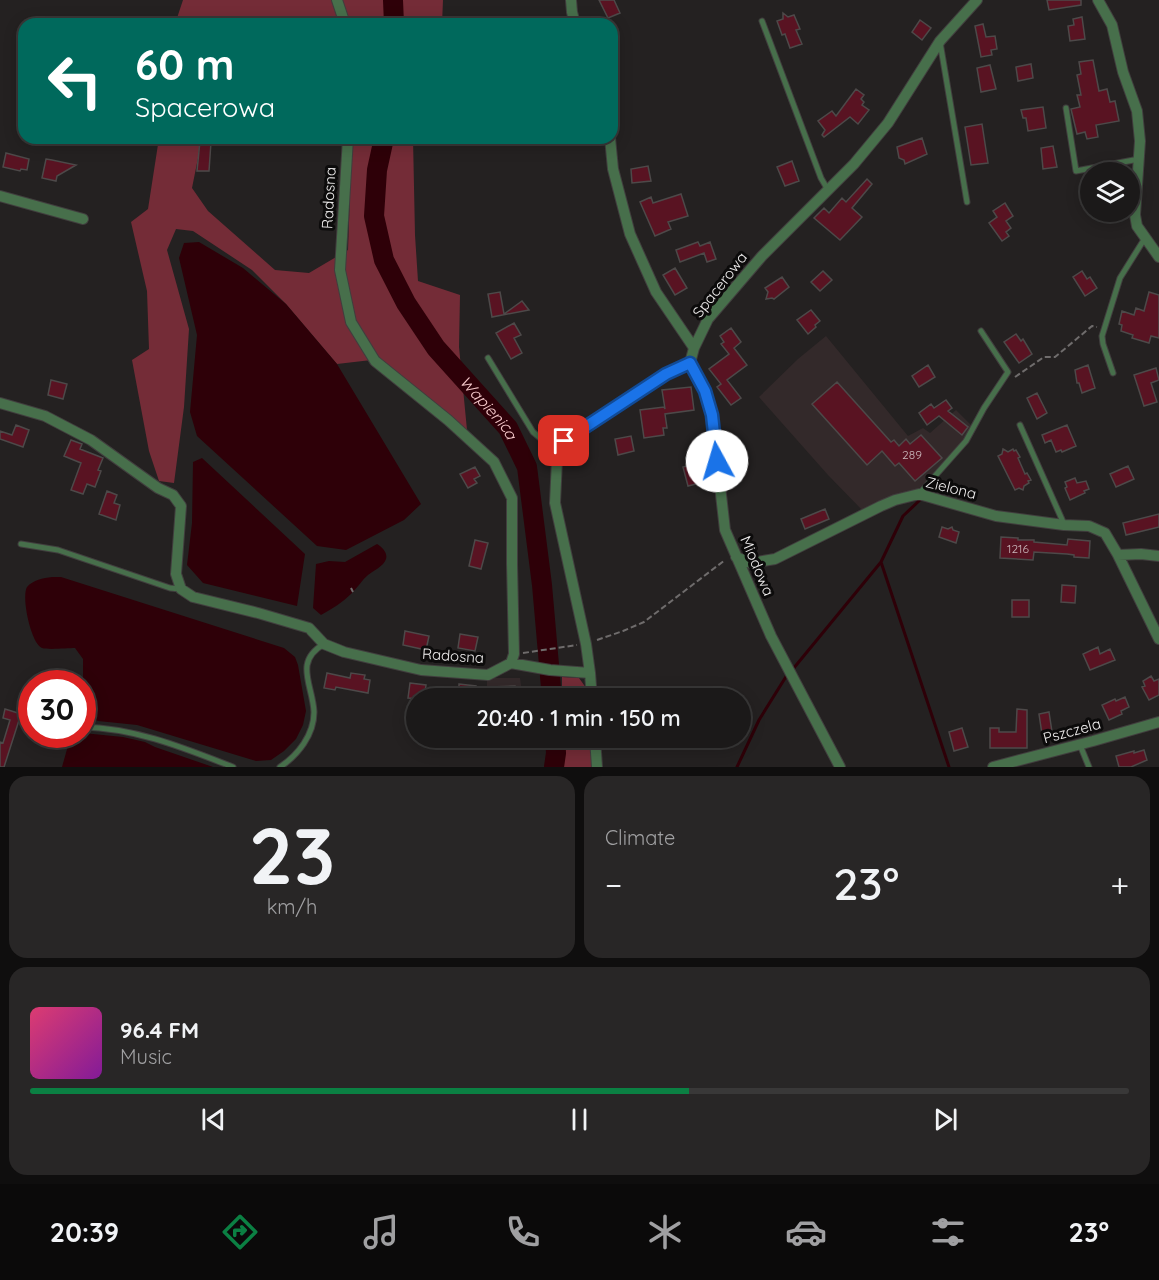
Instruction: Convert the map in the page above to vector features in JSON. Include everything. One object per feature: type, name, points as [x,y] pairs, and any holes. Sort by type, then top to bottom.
[{"type":"street","points":[[337,0],[343,18]]},
{"type":"street","points":[[571,0],[574,18]]},
{"type":"street","name":"Spacerowa","points":[[690,363],[694,348],[708,319],[762,256],[854,164],[888,123],[940,40],[977,0]]},
{"type":"street","points":[[1098,0],[1112,25],[1123,72],[1137,111],[1140,141],[1135,215],[1137,226],[1159,258]]},
{"type":"street","name":"Radosna","points":[[182,589],[194,597],[309,628],[324,644],[344,652],[421,670],[488,675],[511,663],[514,654],[512,498],[494,462],[448,420],[375,361],[351,321],[340,270],[348,144]]},
{"type":"street","points":[[611,144],[613,169],[630,234],[656,292],[694,348]]},
{"type":"street","points":[[0,196],[83,219]]},
{"type":"street","points":[[591,688],[586,644],[555,503],[557,459],[564,441],[666,374],[690,363]]},
{"type":"street","name":"Miodowa","points":[[690,363],[705,391],[712,415],[725,530],[771,636],[840,767]]},
{"type":"street","points":[[0,403],[45,416],[91,440],[158,488],[173,495],[182,506],[176,574],[182,589]]},
{"type":"street","name":"Zielona","points":[[736,556],[751,563],[775,559],[881,506],[919,494],[996,516],[1089,526],[1105,533],[1159,639]]},
{"type":"street","points":[[1118,555],[1159,556]]},
{"type":"street","points":[[511,663],[550,670],[590,673]]},
{"type":"street","name":"Pszczela","points":[[993,767],[1159,722]]},
{"type":"street","points":[[596,748],[597,767]]},
{"type":"lane","points":[[762,21],[821,178],[828,190]]},
{"type":"lane","points":[[940,40],[967,202]]},
{"type":"lane","points":[[1066,108],[1076,171],[1139,159]]},
{"type":"lane","points":[[1113,373],[1102,336],[1120,278],[1145,238]]},
{"type":"lane","points":[[919,494],[966,441],[1008,372],[981,331]]},
{"type":"lane","points":[[488,358],[533,432],[545,442],[564,441]]},
{"type":"lane","points":[[1020,425],[1064,525]]},
{"type":"lane","points":[[21,544],[58,550],[170,588],[182,589]]},
{"type":"lane","points":[[280,767],[290,760],[304,744],[312,728],[314,712],[306,672],[308,659],[324,644]]},
{"type":"lane","points":[[96,728],[132,732],[162,740],[233,767]]},
{"type":"lane","points":[[1080,745],[1089,767]]},
{"type":"path","points":[[1008,372],[1015,377],[1044,357],[1055,357],[1092,326],[1105,328]]},
{"type":"path","points":[[532,651],[586,644],[623,632],[644,622],[705,574],[728,558],[736,556]]},
{"type":"path","points":[[351,588],[353,592]]},
{"type":"shaded area","points":[[183,0],[332,0],[340,18],[177,18]]},
{"type":"shaded area","points":[[341,0],[443,0],[442,18],[346,18]]},
{"type":"shaded area","points":[[158,144],[201,144],[192,188],[208,211],[275,270],[309,273],[348,250],[352,144],[413,144],[418,281],[460,295],[459,347],[467,430],[380,359],[337,364],[286,304],[252,270],[193,231],[176,229],[167,250],[189,329],[184,407],[174,483],[159,481],[149,451],[132,360],[149,349],[147,291],[131,222],[148,209]]},
{"type":"shaded area","points":[[199,242],[243,268],[286,304],[337,364],[421,504],[404,520],[346,550],[317,546],[197,436],[190,412],[197,335],[179,258],[184,243]]},
{"type":"shaded area","points":[[826,336],[908,436],[923,428],[930,433],[956,410],[971,425],[964,440],[917,491],[864,512],[759,397],[798,359]]},
{"type":"shaded area","points":[[202,458],[305,554],[297,606],[203,583],[187,565],[192,523],[193,462]]},
{"type":"shaded area","points":[[377,544],[383,548],[386,555],[383,564],[333,608],[321,615],[313,608],[316,564],[329,561],[345,562]]},
{"type":"shaded area","points":[[61,577],[284,648],[295,657],[298,665],[306,711],[303,725],[296,739],[271,760],[256,761],[137,725],[96,720],[96,670],[83,670],[83,659],[75,648],[42,648],[34,638],[28,620],[25,592],[29,585],[42,579]]},
{"type":"shaded area","points":[[562,677],[579,678],[586,688],[562,688]]},
{"type":"shaded area","points":[[487,678],[520,678],[521,688],[487,688]]},
{"type":"shaded area","points":[[96,734],[145,742],[213,767],[62,767],[67,748],[96,748]]},
{"type":"shaded area","points":[[562,748],[593,748],[594,767],[562,767]]},
{"type":"building","points":[[599,0],[614,0],[620,13],[608,18]]},
{"type":"building","points":[[1047,0],[1081,0],[1081,5],[1049,10]]},
{"type":"building","points":[[783,13],[788,17],[794,15],[800,29],[796,30],[802,44],[790,48],[785,34],[782,35],[777,21],[783,19]]},
{"type":"building","points":[[1082,17],[1085,39],[1070,41],[1068,26],[1074,25],[1073,19]]},
{"type":"building","points":[[920,20],[931,28],[922,40],[912,32]]},
{"type":"building","points":[[983,24],[986,37],[995,36],[997,49],[991,50],[992,55],[981,57],[975,26]]},
{"type":"building","points":[[1093,60],[1099,91],[1107,89],[1110,102],[1115,101],[1119,121],[1096,125],[1098,137],[1087,139],[1085,132],[1077,134],[1071,109],[1080,107],[1077,95],[1081,95],[1077,75],[1081,74],[1079,62]]},
{"type":"building","points":[[1031,64],[1033,78],[1018,81],[1016,67]]},
{"type":"building","points":[[990,65],[996,89],[981,92],[977,68]]},
{"type":"building","points":[[856,89],[864,95],[861,99],[864,102],[862,105],[869,110],[858,124],[850,117],[824,137],[822,135],[825,130],[818,121],[832,111],[836,116]]},
{"type":"building","points":[[1043,107],[1046,128],[1028,131],[1026,118],[1023,118],[1021,110]]},
{"type":"building","points":[[982,124],[988,163],[971,165],[965,127]]},
{"type":"building","points":[[922,138],[927,154],[905,164],[904,160],[899,158],[897,147]]},
{"type":"building","points":[[200,144],[211,144],[209,171],[197,171]]},
{"type":"building","points":[[1053,146],[1057,167],[1043,169],[1041,148]]},
{"type":"building","points":[[6,153],[29,159],[27,170],[21,169],[20,171],[3,167]]},
{"type":"building","points":[[46,159],[76,165],[57,176],[56,181],[42,178]]},
{"type":"building","points":[[792,161],[799,181],[785,186],[777,167]]},
{"type":"building","points":[[648,166],[651,181],[632,183],[631,169]]},
{"type":"building","points":[[867,179],[872,184],[852,208],[862,217],[840,240],[814,218],[824,208],[829,213],[842,198],[846,202]]},
{"type":"building","points":[[681,194],[688,216],[668,222],[671,229],[655,236],[640,202],[651,197],[653,203]]},
{"type":"building","points":[[1005,203],[1013,216],[1006,221],[1011,228],[1006,232],[1009,236],[1002,241],[989,223],[997,217],[993,211]]},
{"type":"building","points":[[698,242],[700,246],[710,242],[716,259],[707,262],[704,253],[680,262],[676,250]]},
{"type":"building","points":[[675,268],[687,288],[675,295],[663,275]]},
{"type":"building","points":[[823,271],[832,280],[820,291],[811,282]]},
{"type":"building","points":[[1082,271],[1087,279],[1090,277],[1097,288],[1085,296],[1073,277]]},
{"type":"building","points":[[782,277],[789,287],[774,299],[766,299],[768,292],[765,288]]},
{"type":"building","points":[[500,292],[504,314],[522,301],[529,310],[492,317],[488,294]]},
{"type":"building","points":[[1149,292],[1159,295],[1159,338],[1151,336],[1149,343],[1132,338],[1133,335],[1121,331],[1122,325],[1119,324],[1122,311],[1134,315],[1136,308],[1144,311]]},
{"type":"building","points":[[811,310],[820,321],[808,334],[797,320]]},
{"type":"building","points":[[514,323],[521,335],[514,338],[522,353],[511,359],[496,333]]},
{"type":"building","points":[[731,328],[741,342],[734,348],[747,365],[727,380],[741,398],[731,405],[717,387],[721,384],[709,369],[729,354],[721,344],[724,342],[720,336]]},
{"type":"building","points":[[1016,334],[1021,341],[1023,339],[1032,354],[1019,363],[1004,342]]},
{"type":"building","points":[[928,365],[935,377],[919,387],[912,376]]},
{"type":"building","points":[[1088,365],[1095,388],[1082,393],[1077,383],[1075,370]]},
{"type":"building","points":[[1156,368],[1159,380],[1151,383],[1157,402],[1144,406],[1134,375]]},
{"type":"building","points":[[51,380],[67,384],[63,399],[48,395]]},
{"type":"building","points":[[837,382],[891,442],[894,440],[899,446],[906,439],[910,444],[921,435],[942,458],[915,481],[899,463],[895,466],[882,451],[867,465],[812,404]]},
{"type":"building","points":[[691,387],[694,410],[665,414],[667,428],[663,428],[664,435],[644,438],[640,410],[664,407],[665,409],[662,390]]},
{"type":"building","points":[[1037,393],[1047,413],[1037,419],[1027,398]]},
{"type":"building","points":[[946,400],[952,408],[948,411],[968,427],[962,435],[939,416],[927,425],[919,413],[931,404],[934,408]]},
{"type":"building","points":[[16,425],[29,430],[23,447],[0,439],[0,431],[12,435]]},
{"type":"building","points":[[1067,425],[1076,446],[1056,452],[1051,440],[1045,443],[1042,435]]},
{"type":"building","points":[[631,436],[634,451],[618,455],[615,439]]},
{"type":"building","points":[[71,440],[82,444],[80,449],[103,458],[95,487],[87,484],[83,494],[71,490],[81,463],[64,456]]},
{"type":"building","points":[[1003,449],[1008,452],[1016,450],[1020,457],[1018,458],[1025,474],[1027,473],[1031,480],[1023,490],[1019,488],[1015,490],[998,456],[1002,454]]},
{"type":"building","points":[[695,464],[700,483],[688,486],[683,467]]},
{"type":"building","points":[[1128,466],[1134,479],[1116,487],[1110,474]]},
{"type":"building","points":[[475,467],[480,476],[474,479],[477,483],[468,488],[460,474]]},
{"type":"building","points":[[1075,478],[1077,483],[1086,481],[1089,489],[1070,500],[1065,482]]},
{"type":"building","points":[[107,491],[117,495],[114,503],[120,505],[116,520],[99,514]]},
{"type":"building","points":[[825,509],[829,519],[805,529],[801,519]]},
{"type":"building","points":[[1159,514],[1159,527],[1126,535],[1123,523]]},
{"type":"building","points":[[942,527],[948,529],[952,527],[953,530],[959,532],[956,543],[939,537]]},
{"type":"building","points":[[1001,537],[1067,545],[1068,539],[1090,541],[1089,558],[1034,552],[1033,560],[1000,558]]},
{"type":"building","points":[[475,540],[488,543],[481,569],[469,566]]},
{"type":"building","points":[[1062,585],[1076,586],[1075,603],[1061,602]]},
{"type":"building","points":[[1012,600],[1029,600],[1029,617],[1012,617]]},
{"type":"building","points":[[405,631],[429,636],[426,650],[403,645]]},
{"type":"building","points":[[460,634],[478,637],[475,651],[458,648]]},
{"type":"building","points":[[1098,647],[1100,654],[1110,649],[1115,660],[1090,670],[1083,654]]},
{"type":"building","points":[[327,673],[350,678],[351,673],[365,675],[364,679],[370,680],[368,693],[336,687],[335,690],[324,688]]},
{"type":"building","points":[[1151,676],[1154,681],[1159,679],[1159,695],[1149,700],[1142,687],[1145,686],[1143,681]]},
{"type":"building","points":[[410,683],[426,685],[426,688],[409,688]]},
{"type":"building","points":[[459,684],[476,686],[476,688],[459,688]]},
{"type":"building","points":[[515,686],[515,688],[491,688]]},
{"type":"building","points":[[1125,697],[1129,707],[1121,711],[1122,714],[1109,720],[1102,705]]},
{"type":"building","points":[[5,709],[18,713],[18,723],[4,767],[0,767],[0,742],[3,743],[10,720],[3,718]]},
{"type":"building","points":[[1017,709],[1027,710],[1027,748],[990,748],[990,728],[999,728],[999,732],[1016,732]]},
{"type":"building","points":[[1049,712],[1052,732],[1042,734],[1039,714]]},
{"type":"building","points":[[962,728],[968,747],[954,751],[949,732]]},
{"type":"building","points":[[1144,750],[1147,760],[1131,767],[1119,767],[1116,756]]},
{"type":"waterway","name":"Wapienica","points":[[393,0],[394,18]]},
{"type":"waterway","name":"Wapienica","points":[[383,144],[377,170],[374,216],[384,260],[406,303],[436,348],[508,428],[527,467],[542,585],[551,688]]},
{"type":"waterway","points":[[793,669],[881,562],[903,516],[920,500]]},
{"type":"waterway","points":[[881,562],[949,767]]},
{"type":"waterway","points":[[737,767],[759,720],[787,675]]},
{"type":"waterway","name":"Wapienica","points":[[554,767],[556,748]]},
{"type":"route","points":[[564,441],[666,374],[690,363],[705,391],[712,415],[717,461]]}]
